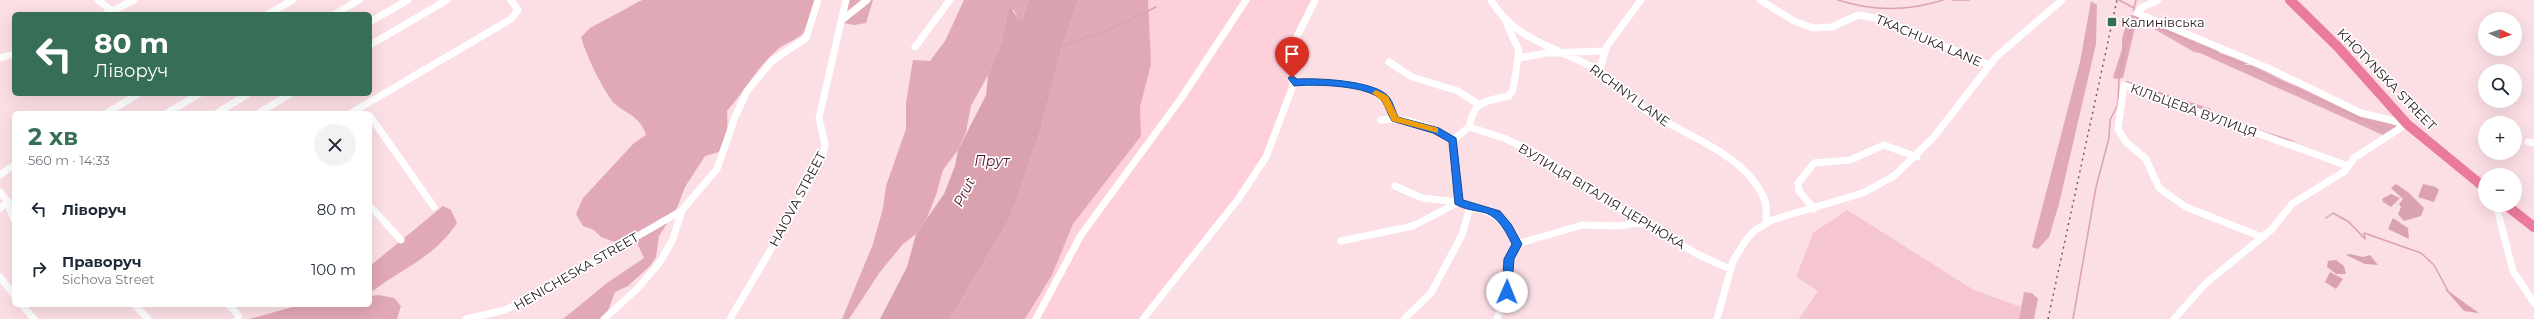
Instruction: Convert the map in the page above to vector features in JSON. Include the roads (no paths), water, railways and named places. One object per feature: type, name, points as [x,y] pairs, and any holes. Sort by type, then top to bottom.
[{"type":"highway","name":"KHOTYNSKA STREET","points":[[2290,0],[2338,47],[2407,124],[2478,182]]},
{"type":"highway","points":[[2515,212],[2534,228]]},
{"type":"street","points":[[98,0],[108,12]]},
{"type":"street","points":[[111,12],[134,0]]},
{"type":"street","points":[[272,12],[293,0]]},
{"type":"street","points":[[338,12],[358,0]]},
{"type":"street","points":[[372,21],[408,0]]},
{"type":"street","points":[[372,45],[447,0]]},
{"type":"street","points":[[355,111],[511,19],[518,10],[511,0]]},
{"type":"street","name":"HENICHESKA STREET","points":[[466,319],[505,310],[529,299],[681,211],[703,189],[716,170],[725,152],[735,117],[753,80],[781,52],[806,38],[818,0]]},
{"type":"street","name":"HAIOVA STREET","points":[[730,319],[800,200],[824,151],[825,144],[819,118],[846,0]]},
{"type":"street","points":[[842,20],[867,0]]},
{"type":"street","points":[[915,47],[945,4],[950,0]]},
{"type":"street","points":[[1036,319],[1080,235],[1182,97],[1246,0]]},
{"type":"street","points":[[1143,319],[1253,180],[1279,129],[1294,83],[1290,74],[1291,48],[1315,0]]},
{"type":"street","name":"RICHNYI LANE","points":[[1491,0],[1497,12],[1525,34],[1600,71],[1643,108],[1734,162],[1756,185],[1764,198],[1766,222]]},
{"type":"street","points":[[1600,71],[1605,51],[1625,20],[1641,1],[1648,0]]},
{"type":"street","name":"TKACHUKA LANE","points":[[1760,0],[1781,15],[1817,28],[1831,27],[1854,14],[1871,16],[1912,31],[1944,48],[1989,65]]},
{"type":"street","points":[[1717,319],[1730,269],[1739,249],[1753,232],[1766,222],[1814,209],[1867,191],[1893,177],[1917,157],[1931,141],[1989,65],[2011,43],[2062,0]]},
{"type":"street","points":[[2158,0],[2141,8],[2137,13],[2232,52],[2365,113],[2396,123],[2407,124]]},
{"type":"street","points":[[1453,140],[1469,127],[1472,112],[1478,104],[1508,96],[1513,90],[1519,58],[1516,40],[1503,17]]},
{"type":"street","points":[[1519,58],[1561,52],[1605,51]]},
{"type":"street","points":[[0,58],[12,55]]},
{"type":"street","points":[[1389,62],[1412,77],[1458,91],[1478,104]]},
{"type":"street","points":[[1294,83],[1315,81],[1368,88],[1385,98],[1395,119]]},
{"type":"street","name":"КІЛЬЦЕВА ВУЛИЦЯ","points":[[2262,237],[2186,207],[2159,188],[2146,159],[2126,142],[2118,129],[2124,85],[2348,166]]},
{"type":"street","points":[[110,111],[135,96]]},
{"type":"street","points":[[170,111],[196,96]]},
{"type":"street","points":[[220,111],[245,96]]},
{"type":"street","points":[[262,111],[287,96]]},
{"type":"street","points":[[362,107],[366,111]]},
{"type":"street","points":[[372,119],[434,207]]},
{"type":"street","points":[[1381,120],[1395,119],[1436,130],[1453,140]]},
{"type":"street","points":[[2174,319],[2205,284],[2262,237],[2292,204],[2345,171],[2354,158],[2391,134],[2398,126],[2407,124]]},
{"type":"street","name":"ВУЛИЦЯ ВІТАЛІЯ ЦЕРНЮКА","points":[[1469,127],[1499,136],[1543,158],[1602,198],[1646,222],[1699,255],[1730,269]]},
{"type":"street","points":[[1453,140],[1458,202]]},
{"type":"street","points":[[1814,209],[1799,191],[1798,183],[1809,167],[1814,163],[1850,160],[1884,145],[1917,157]]},
{"type":"street","points":[[0,175],[12,166]]},
{"type":"street","points":[[1395,186],[1422,198],[1458,202],[1470,207],[1497,214],[1508,227],[1517,244]]},
{"type":"street","points":[[0,192],[8,202],[0,208]]},
{"type":"street","points":[[1341,241],[1413,226],[1458,202]]},
{"type":"street","points":[[0,208],[12,205]]},
{"type":"street","points":[[1404,319],[1431,293],[1462,235],[1470,207]]},
{"type":"street","points":[[372,208],[401,240]]},
{"type":"street","points":[[604,319],[652,272],[666,253],[676,230],[681,211]]},
{"type":"street","points":[[2498,212],[2513,271],[2534,303]]},
{"type":"street","points":[[1497,319],[1507,292],[1509,259],[1517,244],[1582,225],[1619,226],[1646,222]]},
{"type":"street","points":[[0,277],[12,292]]},
{"type":"street","points":[[24,307],[34,319]]},
{"type":"street","points":[[137,307],[148,319]]},
{"type":"street","points":[[231,307],[238,315],[238,319]]},
{"type":"water","name":"Прут","points":[[1029,0],[1078,0],[1062,47],[1039,136],[1010,218],[950,319],[880,319],[907,267],[916,234],[944,194],[955,166],[958,150],[986,95],[988,75],[1001,43],[1008,11],[1011,8],[1019,20],[1022,20]]},
{"type":"water","points":[[2396,184],[2409,193],[2424,208],[2421,216],[2404,221],[2398,214],[2401,207],[2399,204],[2403,199],[2391,188]]},
{"type":"water","points":[[2423,184],[2436,187],[2439,190],[2434,202],[2418,197]]},
{"type":"water","points":[[2391,194],[2400,198],[2391,207],[2383,202],[2382,199]]},
{"type":"water","points":[[2393,218],[2408,228],[2409,239],[2388,229]]},
{"type":"water","points":[[2350,254],[2363,257],[2370,255],[2378,265],[2365,264],[2346,255]]},
{"type":"water","points":[[2336,260],[2344,266],[2346,274],[2336,274],[2327,267],[2328,261]]},
{"type":"water","points":[[2330,272],[2343,279],[2336,289],[2325,282]]},
{"type":"water","points":[[2444,288],[2479,313],[2464,311]]},
{"type":"waterway","points":[[1838,0],[1851,4],[1877,8],[1904,8],[1930,4],[1943,0]]},
{"type":"waterway","points":[[1952,0],[1969,0]]},
{"type":"waterway","points":[[2119,0],[2134,8]]},
{"type":"waterway","points":[[2134,8],[2136,0]]},
{"type":"waterway","points":[[1060,47],[1120,25],[1156,7]]},
{"type":"waterway","points":[[2073,319],[2096,187],[2109,138],[2110,120],[2118,104],[2119,77],[2125,46],[2135,16],[2142,20]]},
{"type":"waterway","points":[[2155,26],[2193,43]]},
{"type":"waterway","points":[[2202,46],[2383,129]]},
{"type":"waterway","points":[[2326,218],[2333,213],[2349,222],[2365,239],[2364,233],[2421,253],[2434,265],[2448,291]]},
{"type":"railway","points":[[2048,319],[2117,0]]},
{"type":"place","name":"Калинівська","points":[[2112,22]]},
{"type":"water label","name":"Prut","points":[[964,192]]}]
